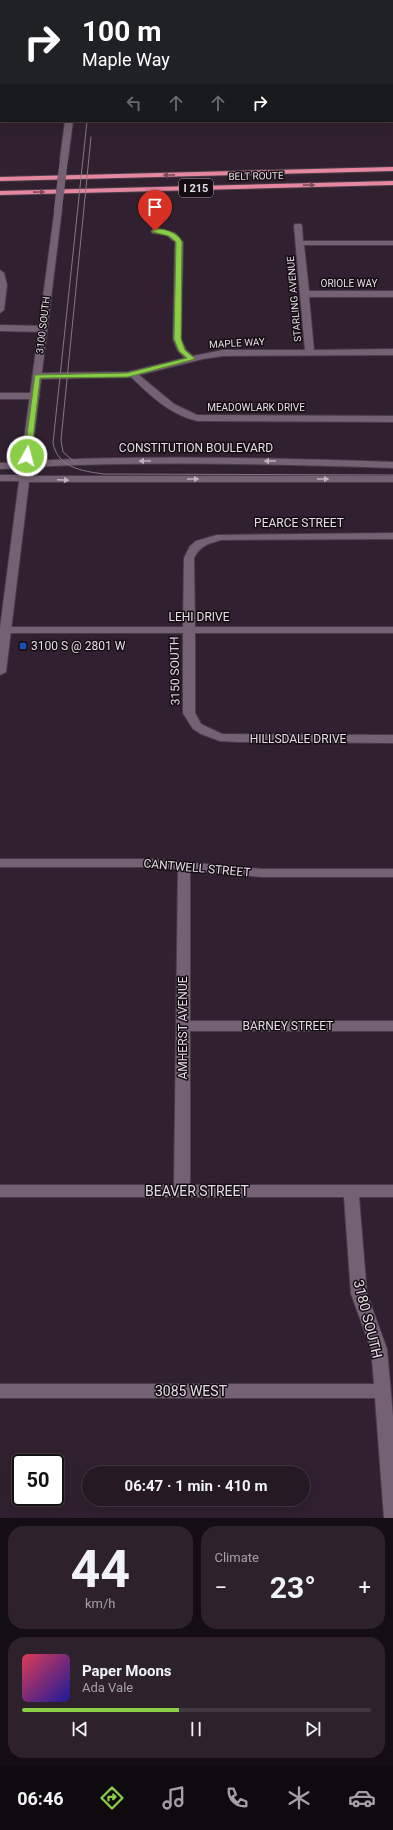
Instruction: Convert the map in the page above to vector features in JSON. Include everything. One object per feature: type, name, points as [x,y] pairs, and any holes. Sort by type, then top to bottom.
[{"type":"highway","points":[[334,171],[393,166]]},
{"type":"highway","name":"BELT ROUTE","points":[[0,179],[393,169]]},
{"type":"highway","name":"BELT ROUTE","points":[[0,193],[393,183]]},
{"type":"street","name":"3100 SOUTH","points":[[0,672],[69,122]]},
{"type":"street","name":"STARLING AVENUE","points":[[298,226],[310,352]]},
{"type":"street","points":[[155,231],[172,234],[179,242],[177,339],[182,351],[192,359]]},
{"type":"street","points":[[300,243],[393,243]]},
{"type":"street","points":[[0,273],[4,286],[0,310]]},
{"type":"street","name":"ORIOLE WAY","points":[[305,294],[393,294]]},
{"type":"street","points":[[0,328],[43,329]]},
{"type":"street","name":"MAPLE WAY","points":[[37,376],[133,374],[192,359],[223,353],[393,352]]},
{"type":"street","name":"MEADOWLARK DRIVE","points":[[133,374],[174,409],[184,415],[197,418],[393,418]]},
{"type":"street","points":[[0,396],[35,396]]},
{"type":"street","name":"CONSTITUTION BOULEVARD","points":[[0,466],[97,461],[278,461],[393,465]]},
{"type":"street","points":[[0,478],[82,480],[393,478]]},
{"type":"street","name":"PEARCE STREET","points":[[206,540],[238,536],[393,536]]},
{"type":"street","name":"3150 SOUTH","points":[[205,731],[197,726],[189,713],[188,630],[189,558],[194,548],[206,540]]},
{"type":"street","name":"LEHI DRIVE","points":[[5,630],[393,630]]},
{"type":"street","name":"HILLSDALE DRIVE","points":[[205,731],[220,737],[238,738],[393,739]]},
{"type":"street","name":"CANTWELL STREET","points":[[0,863],[152,863],[262,873],[393,873]]},
{"type":"street","name":"AMHERST AVENUE","points":[[182,1191],[184,865]]},
{"type":"street","name":"BARNEY STREET","points":[[183,1026],[393,1026]]},
{"type":"street","name":"BEAVER STREET","points":[[0,1191],[393,1191]]},
{"type":"street","name":"3180 SOUTH","points":[[351,1191],[358,1283],[363,1306],[379,1349],[393,1518]]},
{"type":"street","name":"3085 WEST","points":[[0,1391],[382,1391]]},
{"type":"tram line","points":[[87,122],[53,443],[60,458],[72,467],[104,474],[393,475]]},
{"type":"tram line","points":[[77,464],[63,452],[61,440],[91,137]]},
{"type":"place","name":"3100 S @ 2801 W","points":[[23,646]]},
{"type":"route","points":[[27,456],[37,376],[128,375],[192,359],[182,351],[177,339],[179,242],[172,234],[155,231]]}]
